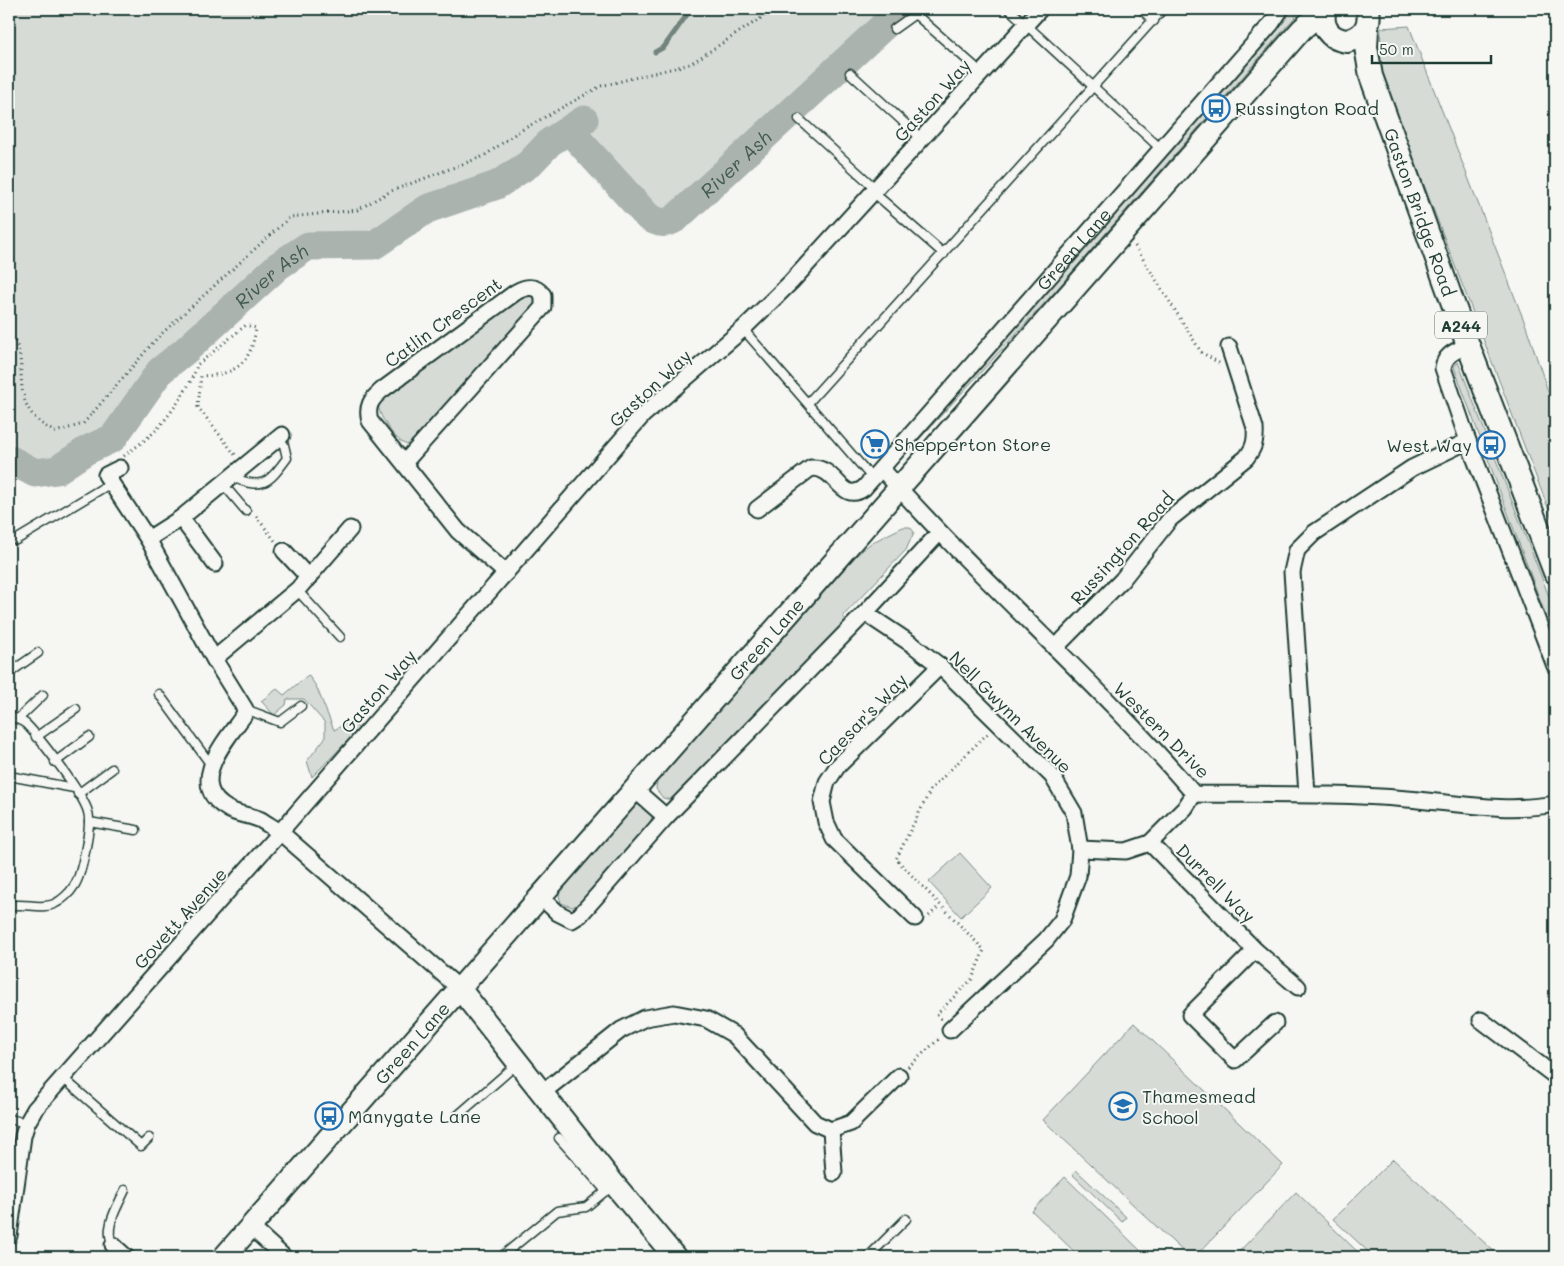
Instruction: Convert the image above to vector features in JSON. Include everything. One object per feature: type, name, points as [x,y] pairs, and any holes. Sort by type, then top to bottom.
[{"type":"main road","points":[[1324,9],[1323,19],[1325,28],[1337,38],[1355,40],[1367,19]]},
{"type":"main road","name":"Green Lane","points":[[224,1257],[900,489],[1125,230],[1288,48],[1302,29],[1324,9]]},
{"type":"main road","name":"Gaston Bridge Road","points":[[1367,19],[1366,47],[1371,76],[1468,345],[1555,572]]},
{"type":"main road","name":"Green Lane","points":[[1288,48],[1309,38],[1337,38]]},
{"type":"main road","name":"Gaston Bridge Road","points":[[1337,38],[1371,76]]},
{"type":"main road","points":[[460,989],[542,1093],[610,1188],[675,1257]]},
{"type":"street","name":"Gaston Way","points":[[280,832],[643,415],[744,329],[791,282],[1040,9]]},
{"type":"street","name":"Green Lane","points":[[757,509],[811,468],[826,471],[843,488],[854,493],[864,488],[1271,24],[1281,9]]},
{"type":"street","name":"Catlin Crescent","points":[[404,463],[543,307],[543,295],[538,289],[526,287],[516,292],[374,396],[369,404],[368,413],[370,421],[458,532],[506,573]]},
{"type":"street","points":[[1468,345],[1449,354],[1444,360],[1443,368],[1468,441],[1555,666]]},
{"type":"street","name":"Russington Road","points":[[1055,648],[1122,580],[1170,519],[1246,458],[1252,450],[1256,440],[1255,428],[1229,347]]},
{"type":"street","points":[[148,539],[181,518],[244,467],[283,440]]},
{"type":"street","points":[[1307,794],[1292,572],[1297,550],[1314,533],[1412,468],[1468,441]]},
{"type":"street","points":[[120,468],[106,475],[148,539],[214,659],[245,709],[244,715],[211,765],[209,780],[212,791],[226,808],[260,820],[280,832],[460,989]]},
{"type":"street","points":[[877,474],[900,489]]},
{"type":"street","name":"Western Drive","points":[[900,489],[939,533],[1055,648],[1194,794],[1307,794],[1408,799],[1514,808],[1555,804]]},
{"type":"street","points":[[181,518],[214,564]]},
{"type":"street","points":[[214,659],[297,590],[350,529]]},
{"type":"street","points":[[540,896],[565,918],[572,920],[580,916],[666,817],[865,613],[939,533]]},
{"type":"street","points":[[284,551],[309,578]]},
{"type":"street","name":"Nell Gwynn Avenue","points":[[865,613],[913,645],[940,666],[1052,776],[1064,793],[1074,813],[1080,849],[1078,876],[1062,920],[1046,940],[950,1030]]},
{"type":"street","name":"Caesar's Way","points":[[915,918],[834,839],[826,822],[822,802],[827,782],[837,767],[940,666]]},
{"type":"street","points":[[634,790],[666,817]]},
{"type":"street","name":"Durrell Way","points":[[1080,849],[1126,851],[1150,843],[1185,808],[1194,794]]},
{"type":"street","name":"Govett Avenue","points":[[9,1236],[10,1212],[27,1123],[35,1109],[280,832]]},
{"type":"street","name":"Durrell Way","points":[[1150,843],[1255,950],[1298,987]]},
{"type":"street","name":"Durrell Way","points":[[1255,950],[1186,1019],[1229,1060],[1275,1023]]},
{"type":"street","points":[[542,1093],[621,1030],[646,1018],[674,1014],[706,1019],[734,1035],[815,1122],[831,1130],[851,1123],[899,1076]]},
{"type":"street","points":[[1481,1020],[1555,1076]]},
{"type":"street","points":[[831,1130],[834,1173]]},
{"type":"street","points":[[251,1227],[284,1257]]},
{"type":"street","points":[[113,1245],[126,1257]]},
{"type":"lane","points":[[1009,9],[1095,86],[1161,149]]},
{"type":"lane","points":[[1141,9],[1154,21]]},
{"type":"lane","points":[[808,403],[1163,9]]},
{"type":"lane","points":[[894,29],[915,14],[982,73]]},
{"type":"lane","points":[[850,73],[922,139]]},
{"type":"lane","points":[[799,118],[944,254]]},
{"type":"lane","points":[[744,329],[808,403],[877,474]]},
{"type":"lane","points":[[227,481],[250,485],[262,484],[280,469],[287,458],[283,440]]},
{"type":"lane","points":[[227,481],[246,511]]},
{"type":"lane","points":[[16,540],[111,483]]},
{"type":"lane","points":[[297,590],[340,637]]},
{"type":"lane","points":[[9,673],[38,653]]},
{"type":"lane","points":[[159,694],[211,765]]},
{"type":"lane","points":[[18,719],[43,695]]},
{"type":"lane","points":[[245,709],[280,722],[302,706]]},
{"type":"lane","points":[[36,737],[76,709]]},
{"type":"lane","points":[[9,716],[18,719],[36,737],[55,762],[76,791],[88,812],[89,822],[80,874],[66,896],[55,904],[43,907],[9,906]]},
{"type":"lane","points":[[55,762],[89,737]]},
{"type":"lane","points":[[9,776],[76,791],[112,769]]},
{"type":"lane","points":[[89,822],[136,830]]},
{"type":"lane","points":[[456,1116],[518,1063]]},
{"type":"lane","points":[[63,1078],[141,1146],[149,1138]]},
{"type":"lane","points":[[9,1119],[27,1123]]},
{"type":"lane","points":[[500,1257],[557,1211],[586,1207],[610,1188],[559,1138]]},
{"type":"lane","points":[[113,1245],[109,1239],[108,1230],[125,1190]]},
{"type":"lane","points":[[868,1257],[906,1219]]},
{"type":"path","points":[[9,333],[18,346],[16,383],[22,407],[38,424],[56,432],[82,424],[158,337],[290,217],[357,210],[392,191],[484,156],[518,132],[600,86],[690,64],[775,9]]},
{"type":"path","points":[[1125,230],[1201,352],[1238,375]]},
{"type":"path","points":[[120,468],[123,456],[155,431],[179,398],[197,365],[238,329],[246,325],[256,328],[248,358],[234,370],[217,375],[201,376]]},
{"type":"path","points":[[196,369],[201,376],[198,406],[244,467]]},
{"type":"path","points":[[246,511],[254,514],[284,551]]},
{"type":"path","points":[[899,1076],[950,1030],[937,1014],[972,979],[984,950],[896,860],[931,789],[989,731],[1000,726]]},
{"type":"path","points":[[1550,1257],[1555,1250]]},
{"type":"shaded area","points":[[9,9],[902,9],[676,218],[667,223],[659,223],[584,137],[572,128],[550,142],[529,164],[497,185],[427,209],[374,245],[359,247],[344,238],[306,239],[255,278],[248,293],[185,351],[160,371],[113,438],[91,458],[9,470]]},
{"type":"shaded area","points":[[1288,9],[1302,9],[1051,296],[913,446],[911,443]]},
{"type":"shaded area","points":[[1409,26],[1526,326],[1555,412],[1555,526],[1379,68],[1381,28]]},
{"type":"shaded area","points":[[530,292],[535,296],[537,303],[532,312],[416,442],[409,445],[399,440],[383,420],[378,400],[523,294]]},
{"type":"shaded area","points":[[1458,362],[1555,612],[1555,641],[1454,367]]},
{"type":"shaded area","points":[[903,527],[910,527],[914,532],[906,550],[843,616],[846,620],[671,800],[663,798],[656,789],[657,781],[856,556],[871,543]]},
{"type":"shaded area","points":[[308,675],[316,686],[334,730],[351,721],[359,729],[312,777],[307,761],[325,738],[325,723],[304,699],[287,699],[286,705],[274,715],[261,701],[277,689],[284,695]]},
{"type":"shaded area","points":[[640,801],[650,809],[652,817],[647,830],[583,902],[572,907],[561,903],[558,891],[632,803]]},
{"type":"shaded area","points":[[960,853],[992,888],[961,917],[929,882]]},
{"type":"shaded area","points":[[1134,1023],[1283,1165],[1195,1257],[1189,1257],[1043,1120]]},
{"type":"shaded area","points":[[1393,1159],[1498,1255],[1495,1257],[1374,1257],[1333,1219]]},
{"type":"shaded area","points":[[1076,1170],[1126,1217],[1122,1222],[1072,1174]]},
{"type":"shaded area","points":[[1065,1177],[1147,1257],[1080,1257],[1032,1211]]},
{"type":"shaded area","points":[[1296,1192],[1363,1257],[1234,1257]]},
{"type":"waterway","points":[[655,52],[664,47],[691,9]]},
{"type":"waterway","name":"River Ash","points":[[572,128],[578,140],[648,217],[659,222],[669,222],[676,218],[902,9]]},
{"type":"waterway","name":"River Ash","points":[[9,459],[35,473],[57,470],[87,450],[113,438],[160,371],[185,351],[278,266],[308,246],[374,245],[427,209],[497,185],[529,164],[550,142],[584,120]]},
{"type":"place","name":"Russington Road","points":[[1216,108]]},
{"type":"place","name":"Shepperton Store","points":[[875,444]]},
{"type":"place","name":"West Way","points":[[1491,445]]},
{"type":"place","name":"Thamesmead School","points":[[1123,1106]]},
{"type":"place","name":"Manygate Lane","points":[[329,1116]]}]
